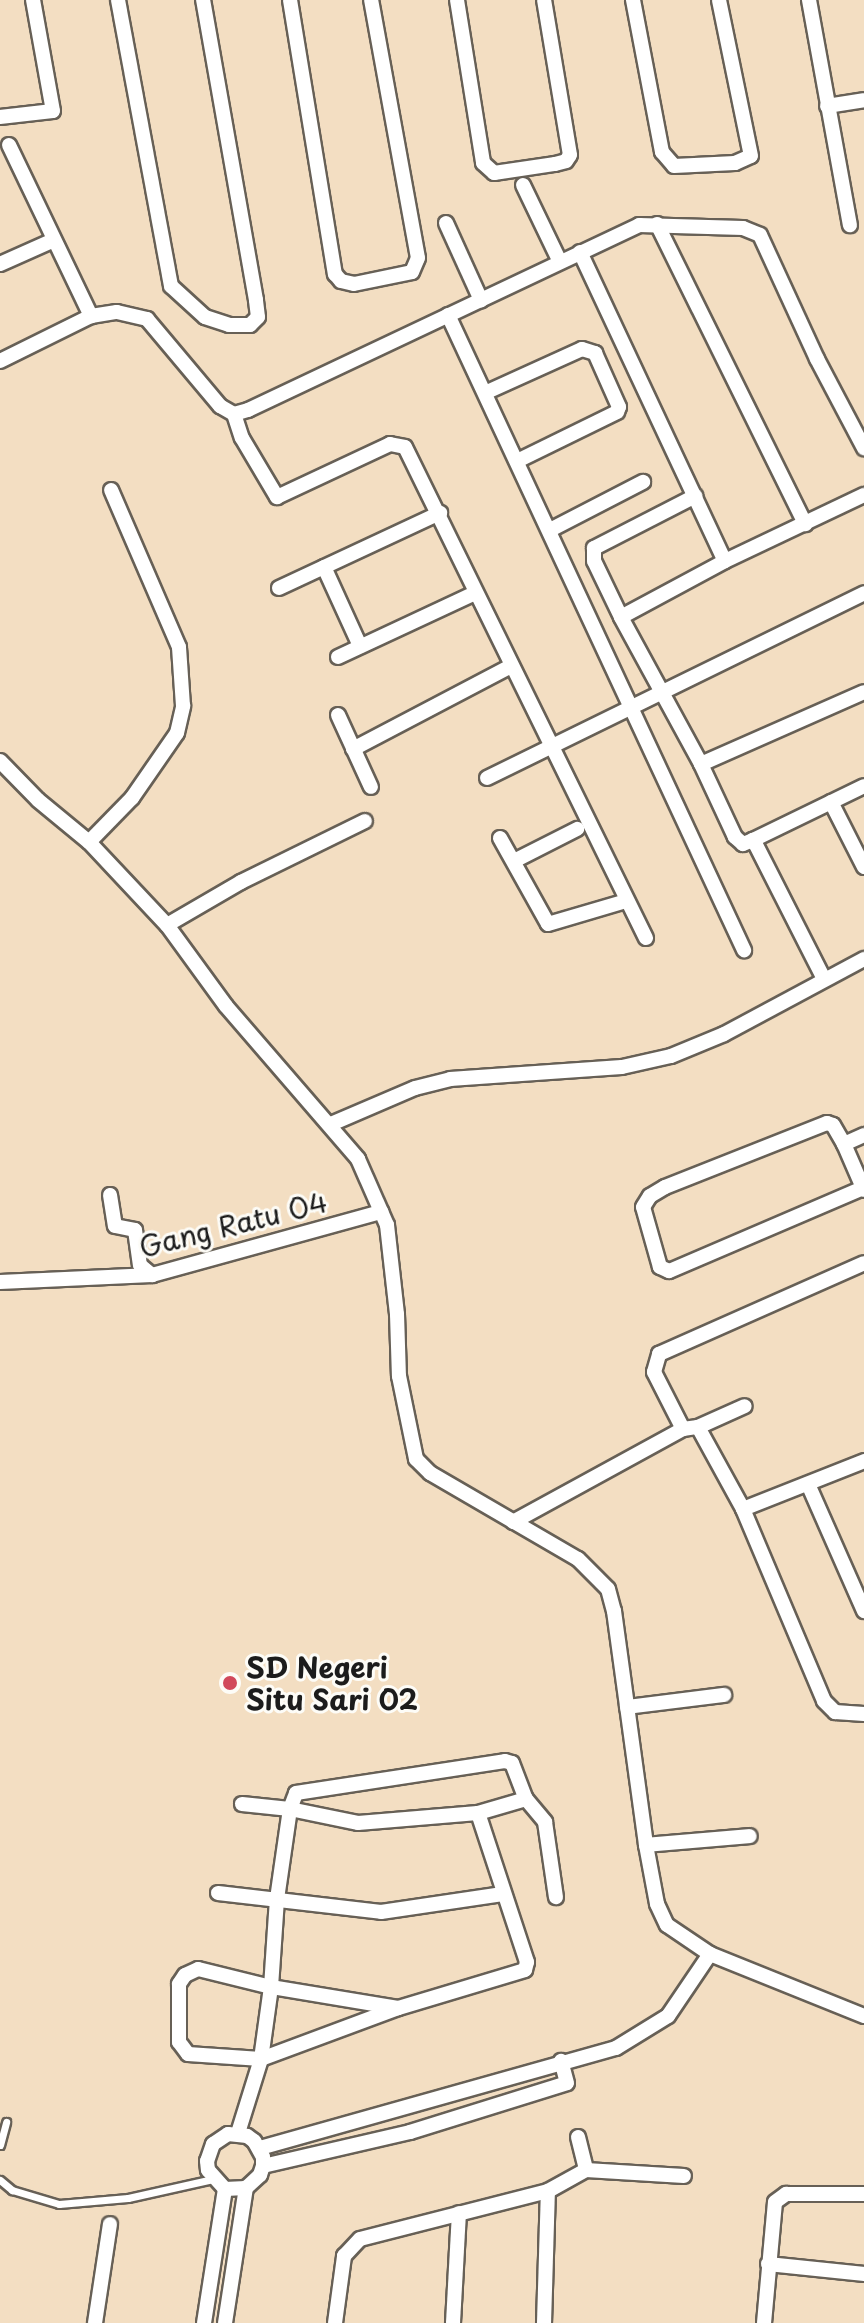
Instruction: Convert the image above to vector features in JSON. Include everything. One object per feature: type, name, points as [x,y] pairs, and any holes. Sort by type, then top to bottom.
[{"type":"street","points":[[0,117],[53,111],[33,0]]},
{"type":"street","points":[[118,0],[171,286],[205,317],[229,325],[250,325],[258,317],[256,300],[203,0]]},
{"type":"street","points":[[290,0],[335,274],[341,281],[354,284],[412,272],[418,258],[371,0]]},
{"type":"street","points":[[457,0],[483,163],[494,173],[555,164],[566,161],[570,155],[544,0]]},
{"type":"street","points":[[633,0],[662,152],[674,166],[735,163],[751,156],[719,0]]},
{"type":"street","points":[[809,0],[850,225]]},
{"type":"street","points":[[827,106],[864,100]]},
{"type":"street","points":[[9,145],[91,316]]},
{"type":"street","points":[[523,185],[560,262]]},
{"type":"street","points":[[446,223],[481,300]]},
{"type":"street","points":[[657,224],[805,524]]},
{"type":"street","points":[[234,414],[639,225],[743,228],[760,235],[817,359],[864,448]]},
{"type":"street","points":[[0,264],[54,240]]},
{"type":"street","points":[[580,252],[725,561]]},
{"type":"street","points":[[0,361],[91,316],[117,312],[147,319],[220,406],[234,414],[242,438],[277,497],[398,443],[405,447],[646,938]]},
{"type":"street","points":[[448,315],[487,392],[744,950]]},
{"type":"street","points":[[487,392],[582,349],[595,353],[619,407],[617,412],[517,461]]},
{"type":"street","points":[[550,530],[643,482]]},
{"type":"street","points":[[89,842],[132,798],[177,733],[183,706],[179,647],[111,490]]},
{"type":"street","points":[[621,617],[725,561],[864,495]]},
{"type":"street","points":[[695,496],[594,548],[594,561],[701,764],[735,837],[743,844],[864,786]]},
{"type":"street","points":[[279,588],[440,513]]},
{"type":"street","points":[[324,567],[360,646]]},
{"type":"street","points":[[338,657],[475,593]]},
{"type":"street","points":[[487,778],[864,593]]},
{"type":"street","points":[[353,749],[511,666]]},
{"type":"street","points":[[701,764],[864,692]]},
{"type":"street","points":[[338,715],[371,787]]},
{"type":"street","points":[[0,761],[38,800],[89,842],[167,925],[226,1006],[331,1124],[358,1159],[381,1212],[393,1262],[399,1376],[416,1459],[430,1473],[578,1559],[608,1589],[646,1845],[657,1904],[667,1925],[710,1954],[864,2016]]},
{"type":"street","points":[[831,802],[864,867]]},
{"type":"street","points":[[167,925],[241,882],[365,821]]},
{"type":"street","points":[[514,861],[577,829]]},
{"type":"street","points":[[500,838],[548,924],[626,901]]},
{"type":"street","points":[[753,840],[824,979]]},
{"type":"street","points":[[331,1124],[415,1088],[450,1079],[568,1073],[622,1067],[671,1056],[724,1034],[864,959]]},
{"type":"street","points":[[827,1123],[833,1125],[844,1144],[864,1189],[669,1271],[660,1267],[643,1207],[650,1196],[827,1123]]},
{"type":"street","points":[[844,1144],[864,1135]]},
{"type":"street","points":[[110,1195],[115,1226],[135,1230],[140,1265],[152,1275]]},
{"type":"street","name":"Gang Ratu 04","points":[[0,1282],[152,1275],[381,1212]]},
{"type":"street","points":[[683,1429],[654,1372],[659,1354],[864,1263]]},
{"type":"street","points":[[513,1522],[683,1429],[698,1427],[745,1406]]},
{"type":"street","points":[[698,1427],[743,1509],[824,1701],[835,1712],[864,1714]]},
{"type":"street","points":[[743,1509],[864,1461]]},
{"type":"street","points":[[808,1484],[864,1611]]},
{"type":"street","points":[[627,1707],[724,1695]]},
{"type":"street","points":[[238,2133],[261,2059],[271,1987],[277,1899],[290,1809],[296,1793],[505,1761],[516,1769],[526,1799],[545,1822],[556,1897]]},
{"type":"street","points":[[242,1804],[290,1809],[358,1823],[478,1813],[526,1799]]},
{"type":"street","points":[[398,2008],[271,1987],[198,1969],[185,1975],[179,1984],[179,2042],[183,2049],[194,2055],[261,2059],[398,2008],[525,1970],[527,1962],[478,1813]]},
{"type":"street","points":[[646,1845],[750,1836]]},
{"type":"street","points":[[218,1893],[381,1912],[503,1894]]},
{"type":"street","points":[[260,2148],[616,2048],[668,2016],[710,1954]]},
{"type":"street","points":[[263,2166],[410,2132],[567,2083],[561,2061]]},
{"type":"street","points":[[225,2323],[246,2188],[260,2175],[263,2166],[260,2148],[247,2136],[228,2134],[213,2144],[207,2161],[213,2179],[225,2189],[246,2188]]},
{"type":"street","points":[[578,2137],[586,2170]]},
{"type":"street","points":[[335,2323],[344,2256],[360,2239],[548,2191],[586,2170],[684,2176]]},
{"type":"street","points":[[204,2323],[225,2189]]},
{"type":"street","points":[[544,2323],[548,2191]]},
{"type":"street","points":[[764,2323],[775,2202],[780,2197],[864,2194]]},
{"type":"street","points":[[453,2323],[459,2213]]},
{"type":"street","points":[[95,2323],[110,2224]]},
{"type":"street","points":[[768,2264],[864,2274]]},
{"type":"lane","points":[[0,2145],[6,2122]]},
{"type":"lane","points":[[0,2180],[12,2190],[59,2204],[128,2198],[213,2179]]},
{"type":"place","name":"SD Negeri Situ Sari 02","points":[[230,1683]]}]
